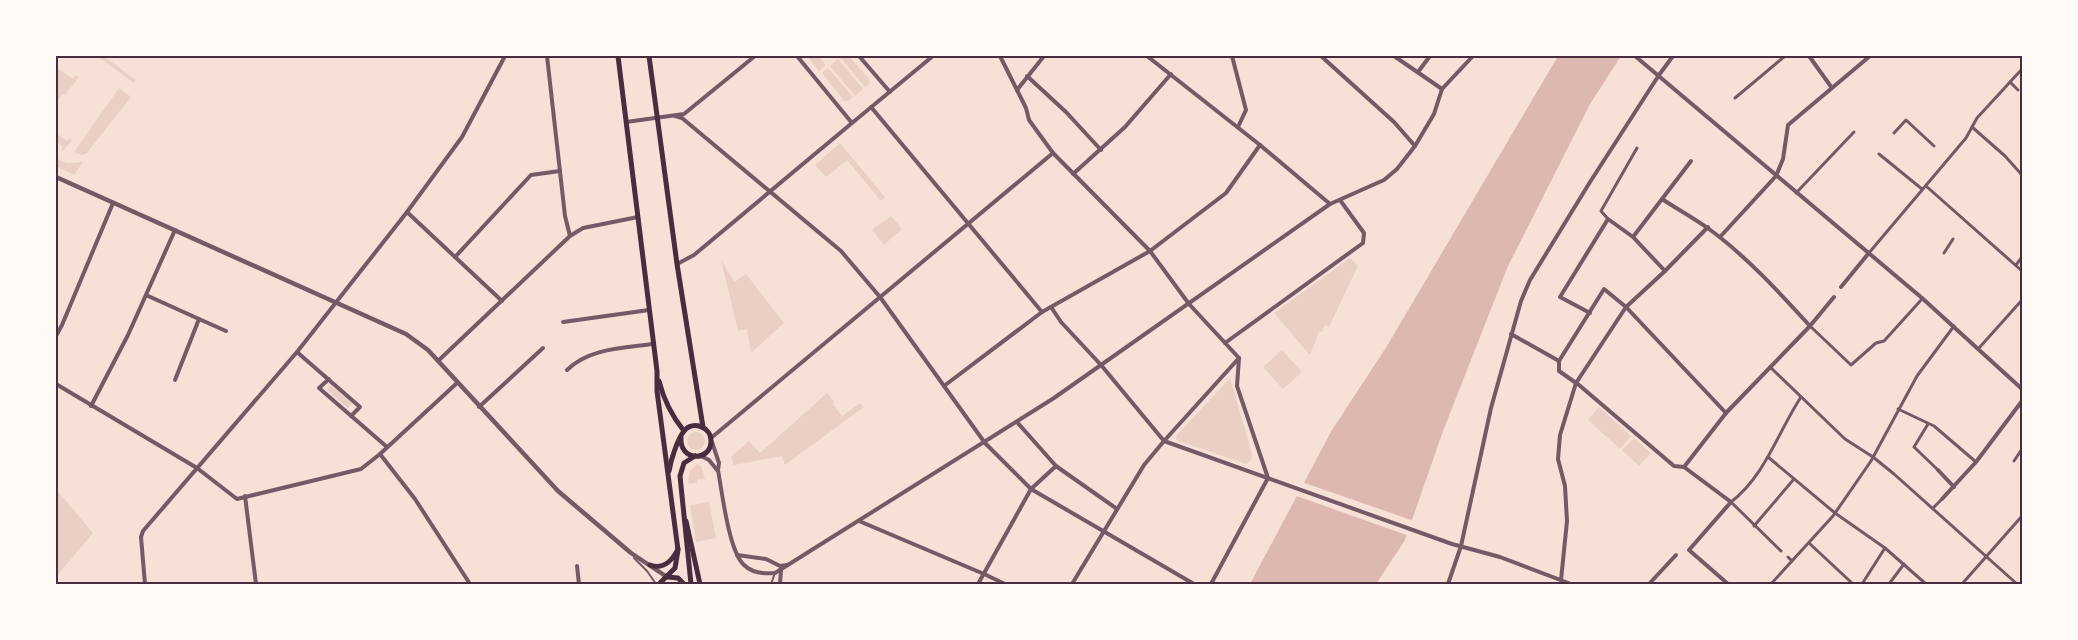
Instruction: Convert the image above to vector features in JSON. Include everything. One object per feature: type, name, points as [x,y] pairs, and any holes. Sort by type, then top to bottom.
[{"type":"main road","points":[[618,56],[657,371],[665,404],[682,434],[683,450],[697,456]]},
{"type":"main road","points":[[649,56],[677,264],[703,427],[711,440],[707,451],[687,459],[680,470],[684,533],[691,585]]},
{"type":"main road","points":[[657,371],[657,391],[679,557],[676,566],[658,585]]},
{"type":"main road","points":[[669,476],[672,458],[682,434],[693,426],[703,427]]},
{"type":"main road","points":[[684,513],[700,585]]},
{"type":"main road","points":[[650,565],[658,567],[666,564],[678,548]]},
{"type":"main road","points":[[667,578],[676,577],[684,585]]},
{"type":"street","points":[[144,585],[141,537],[143,531],[297,352],[407,213],[462,137],[505,56]]},
{"type":"street","points":[[547,56],[565,216],[570,236]]},
{"type":"street","points":[[626,122],[684,114],[754,56]]},
{"type":"street","points":[[797,56],[852,123]]},
{"type":"street","points":[[859,56],[890,92]]},
{"type":"street","points":[[677,264],[694,255],[933,56]]},
{"type":"street","points":[[1000,56],[1026,108],[1029,120],[1053,153],[1150,251],[1189,304],[1239,358],[1237,386],[1268,478],[1211,585]]},
{"type":"street","points":[[1017,90],[1044,56]]},
{"type":"street","points":[[1147,56],[1238,127],[1330,204]]},
{"type":"street","points":[[1232,56],[1246,110],[1238,127]]},
{"type":"street","points":[[1321,56],[1394,122],[1415,146]]},
{"type":"street","points":[[1394,56],[1442,89]]},
{"type":"street","points":[[1418,72],[1430,56]]},
{"type":"street","points":[[1053,153],[711,440],[718,461],[731,538],[737,555],[744,565],[757,572],[775,573],[790,564],[1017,422],[1330,204],[1384,180],[1398,169],[1415,146],[1434,114],[1442,89],[1473,56]]},
{"type":"street","points":[[1635,56],[1922,298],[2022,389]]},
{"type":"street","points":[[1448,585],[1461,546],[1491,408],[1521,301],[1530,280],[1673,56]]},
{"type":"street","points":[[1735,97],[1785,56]]},
{"type":"street","points":[[1809,56],[1832,88]]},
{"type":"street","points":[[1720,237],[1776,176],[1783,159],[1788,125],[1870,56]]},
{"type":"street","points":[[1841,287],[1967,137],[1976,119],[2022,69]]},
{"type":"street","points":[[1073,174],[1125,127],[1171,74]]},
{"type":"street","points":[[1027,76],[1066,112],[1101,150]]},
{"type":"street","points":[[2010,82],[2018,90]]},
{"type":"street","points":[[871,108],[1042,312]]},
{"type":"street","points":[[675,116],[682,118],[841,251],[880,297],[985,443],[1030,489],[1194,585]]},
{"type":"street","points":[[1894,133],[1906,120],[1934,146]]},
{"type":"street","points":[[1972,127],[1997,148],[2022,175]]},
{"type":"street","points":[[1796,193],[1854,132]]},
{"type":"street","points":[[944,386],[1042,312],[1150,251],[1226,193],[1260,145]]},
{"type":"street","points":[[1637,148],[1600,211],[1633,237],[1665,271]]},
{"type":"street","points":[[1880,154],[1923,190]]},
{"type":"street","points":[[1945,155],[1949,159]]},
{"type":"street","points":[[1633,237],[1692,161]]},
{"type":"street","points":[[455,257],[531,175],[560,171]]},
{"type":"street","points":[[56,177],[406,334],[428,350],[558,491],[631,553],[667,578]]},
{"type":"street","points":[[1926,186],[2022,271]]},
{"type":"street","points":[[1662,199],[1720,237],[1780,293],[1810,326],[1851,365],[1876,343],[1884,341],[1922,298]]},
{"type":"street","points":[[1225,343],[1363,243],[1364,233],[1340,200]]},
{"type":"street","points":[[56,336],[113,203]]},
{"type":"street","points":[[407,213],[501,301]]},
{"type":"street","points":[[438,361],[570,236],[583,228],[638,217]]},
{"type":"street","points":[[1590,314],[1560,297],[1608,219]]},
{"type":"street","points":[[1561,580],[1567,521],[1565,486],[1558,459],[1560,435],[1576,382],[1626,307],[1708,227]]},
{"type":"street","points":[[91,406],[128,335],[176,230]]},
{"type":"street","points":[[1944,253],[1953,239]]},
{"type":"street","points":[[2016,265],[2022,257]]},
{"type":"street","points":[[1726,413],[1626,307],[1604,289],[1559,361],[1559,371],[1576,382],[1669,463],[1684,467],[1731,502],[1781,551]]},
{"type":"street","points":[[146,294],[226,331]]},
{"type":"street","points":[[1684,467],[1726,413],[1810,326],[1834,297]]},
{"type":"street","points":[[1979,348],[2022,300]]},
{"type":"street","points":[[1051,307],[1061,322],[1101,365],[1164,441],[1450,543],[1500,557],[1570,584]]},
{"type":"street","points":[[562,322],[649,310]]},
{"type":"street","points":[[175,380],[200,319]]},
{"type":"street","points":[[1771,585],[1835,513],[1873,457],[1917,376],[1954,326]]},
{"type":"street","points":[[1511,334],[1559,361]]},
{"type":"street","points":[[567,370],[579,359],[604,351],[653,344]]},
{"type":"street","points":[[479,407],[543,348]]},
{"type":"street","points":[[297,352],[360,407],[351,416]]},
{"type":"street","points":[[1072,585],[1144,465],[1239,358]]},
{"type":"street","points":[[1770,367],[1845,439],[1873,457],[2016,584]]},
{"type":"street","points":[[329,379],[320,388],[387,447]]},
{"type":"street","points":[[56,384],[197,468],[237,499],[245,495],[361,469],[457,383]]},
{"type":"street","points":[[1728,585],[1689,550],[1746,488],[1768,457],[1801,397]]},
{"type":"street","points":[[1933,508],[1976,462],[2022,400]]},
{"type":"street","points":[[1898,409],[1934,426],[1976,462]]},
{"type":"street","points":[[1017,422],[1056,466],[1117,509]]},
{"type":"street","points":[[1928,424],[1914,447],[1954,487]]},
{"type":"street","points":[[2014,461],[2022,449]]},
{"type":"street","points":[[380,454],[415,499],[470,585]]},
{"type":"street","points":[[697,456],[709,460],[719,473]]},
{"type":"street","points":[[1768,457],[1835,513],[1885,548],[1926,585]]},
{"type":"street","points":[[978,585],[1030,489],[1056,466]]},
{"type":"street","points":[[1753,526],[1794,479]]},
{"type":"street","points":[[245,495],[256,585]]},
{"type":"street","points":[[1962,585],[2022,516]]},
{"type":"street","points":[[858,521],[1005,585]]},
{"type":"street","points":[[1809,543],[1853,585]]},
{"type":"street","points":[[1862,585],[1885,548]]},
{"type":"street","points":[[737,555],[766,560],[780,566],[790,564]]},
{"type":"street","points":[[1649,585],[1676,555]]},
{"type":"street","points":[[1788,557],[1792,561]]},
{"type":"street","points":[[1889,585],[1904,564]]},
{"type":"street","points":[[577,566],[579,585]]},
{"type":"street","points":[[780,585],[781,569]]},
{"type":"lane","points":[[631,553],[658,585]]},
{"type":"lane","points":[[771,585],[775,573]]},
{"type":"shaded area","points":[[97,56],[103,56],[136,80],[134,83]]},
{"type":"shaded area","points":[[807,56],[818,56],[826,65],[819,71]]},
{"type":"shaded area","points":[[849,56],[870,80],[869,84],[865,87],[840,57]]},
{"type":"shaded area","points":[[1558,56],[1621,56],[1590,104],[1508,266],[1443,431],[1405,540],[1376,584],[1250,584],[1332,430],[1387,346]]},
{"type":"shaded area","points":[[838,59],[863,89],[855,96],[830,66]]},
{"type":"shaded area","points":[[56,67],[73,79],[76,75],[79,77],[56,103]]},
{"type":"shaded area","points":[[828,68],[853,97],[848,101],[844,101],[822,73]]},
{"type":"shaded area","points":[[119,88],[131,97],[86,154],[81,155],[74,152]]},
{"type":"shaded area","points":[[56,133],[67,141],[70,138],[72,140],[63,151],[61,150],[63,147],[56,141]]},
{"type":"shaded area","points":[[840,143],[885,197],[881,201],[847,160],[826,177],[815,165]]},
{"type":"shaded area","points":[[56,158],[67,163],[83,162],[74,175],[56,166]]},
{"type":"shaded area","points":[[891,216],[902,229],[884,245],[872,230]]},
{"type":"shaded area","points":[[1350,258],[1358,266],[1329,327],[1325,325],[1322,332],[1319,332],[1310,355],[1274,313]]},
{"type":"shaded area","points":[[721,260],[734,282],[746,274],[784,323],[751,353],[747,329],[738,331]]},
{"type":"shaded area","points":[[1282,350],[1302,372],[1283,389],[1263,367]]},
{"type":"shaded area","points":[[1230,378],[1252,454],[1251,460],[1246,464],[1176,440],[1177,435]]},
{"type":"shaded area","points":[[331,385],[352,403],[348,408],[327,390]]},
{"type":"shaded area","points":[[827,393],[842,416],[860,403],[864,407],[785,465],[782,456],[734,465],[731,457],[749,441],[760,453]]},
{"type":"shaded area","points":[[1599,407],[1631,436],[1620,449],[1588,420]]},
{"type":"shaded area","points":[[696,432],[702,435],[705,441],[702,447],[696,450],[690,447],[687,441],[690,435]]},
{"type":"shaded area","points":[[1634,438],[1651,453],[1639,466],[1622,450]]},
{"type":"shaded area","points":[[697,464],[701,466],[705,479],[688,484],[690,471]]},
{"type":"shaded area","points":[[56,489],[93,533],[56,577]]},
{"type":"shaded area","points":[[709,502],[716,538],[696,542],[690,505]]},
{"type":"pier","points":[[1302,482],[1414,521],[1409,536],[1294,495]]}]
